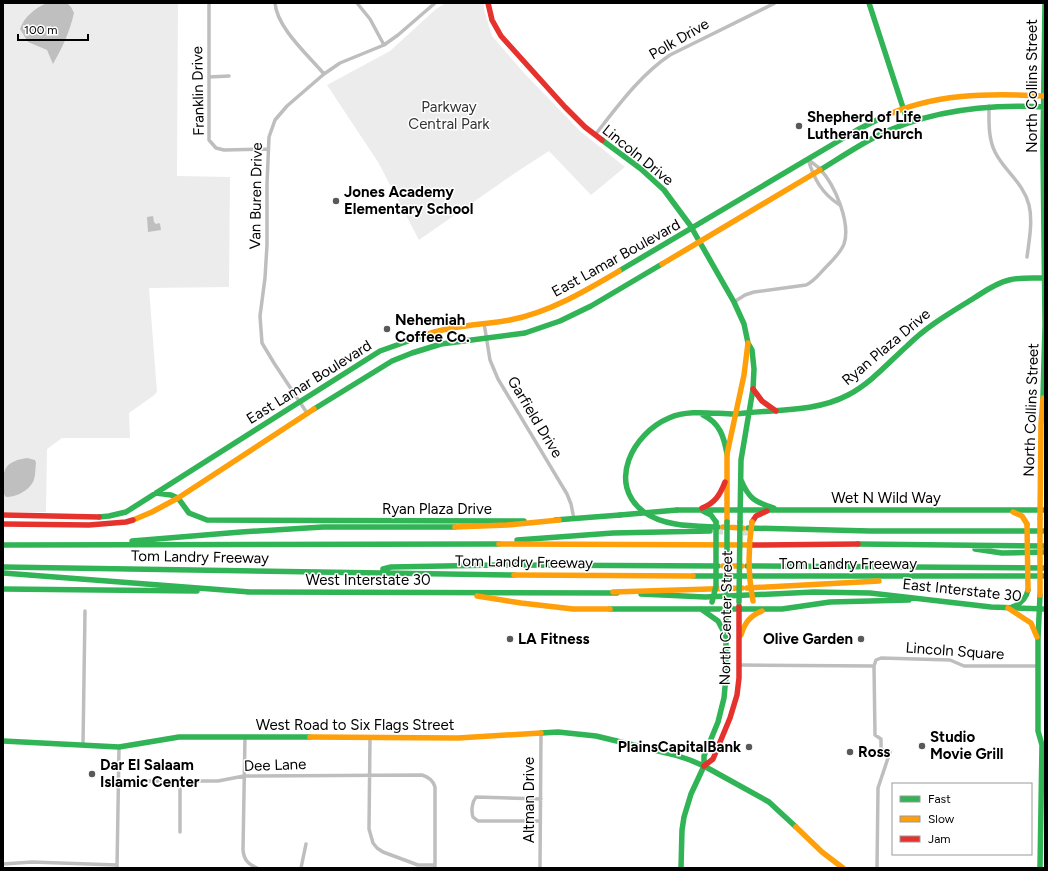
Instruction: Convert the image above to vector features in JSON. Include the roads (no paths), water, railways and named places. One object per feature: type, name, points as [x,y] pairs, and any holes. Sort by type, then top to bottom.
[{"type":"main road","name":"Lincoln Drive","points":[[488,3],[493,26],[565,107],[595,135],[656,181],[673,200],[700,242],[734,302],[744,324],[753,358],[753,389],[741,453],[740,510]]},
{"type":"main road","points":[[869,3],[908,123]]},
{"type":"main road","name":"North Collins Street","points":[[1043,745],[1038,731],[1038,639],[1042,609],[1040,595],[1040,519],[1043,510],[1041,438],[1045,278],[1044,3]]},
{"type":"main road","name":"East Lamar Boulevard","points":[[3,515],[109,516],[126,512],[299,401],[389,347],[442,329],[520,318],[570,300],[857,130],[904,108],[956,96],[1044,96]]},
{"type":"main road","name":"East Lamar Boulevard","points":[[3,524],[89,525],[126,522],[152,512],[178,498],[307,413],[373,372],[412,353],[451,342],[487,339],[525,333],[545,327],[574,315],[700,242],[875,137],[908,123],[967,108],[989,106],[1044,107]]},
{"type":"main road","name":"Ryan Plaza Drive","points":[[719,528],[696,526],[658,519],[644,511],[635,503],[629,493],[626,482],[628,461],[631,452],[648,430],[658,423],[680,415],[735,414],[795,410],[812,408],[832,402],[859,389],[893,360],[916,337],[939,319],[991,288],[1009,280],[1045,278]]},
{"type":"main road","name":"Lincoln Drive","points":[[727,510],[727,454],[746,366],[746,351],[748,343]]},
{"type":"main road","points":[[753,389],[762,401],[776,411]]},
{"type":"main road","points":[[701,414],[716,422],[722,431],[727,454]]},
{"type":"main road","points":[[740,477],[745,490],[752,500],[760,504],[782,510]]},
{"type":"main road","points":[[698,510],[709,506],[718,499],[727,478]]},
{"type":"main road","points":[[156,493],[171,495],[178,498]]},
{"type":"main road","name":"Ryan Plaza Drive","points":[[178,498],[189,512],[207,520],[377,522],[559,520],[677,510],[727,510]]},
{"type":"main road","points":[[698,510],[711,515],[719,528],[716,586],[712,602],[708,606],[701,609]]},
{"type":"main road","name":"Wet N Wild Way","points":[[727,510],[1043,510]]},
{"type":"main road","name":"North Center Street","points":[[681,868],[682,830],[684,817],[691,794],[704,766],[704,756],[718,722],[724,698],[727,602],[727,510]]},
{"type":"main road","name":"North Center Street","points":[[704,766],[713,759],[730,718],[737,694],[739,664],[740,510]]},
{"type":"main road","points":[[764,609],[753,601],[750,585],[750,537],[752,522],[756,516],[769,510]]},
{"type":"main road","points":[[1003,510],[1020,514],[1025,518],[1027,524],[1027,596],[1015,607],[1008,608]]},
{"type":"main road","points":[[86,545],[312,527],[456,527],[525,525],[559,520]]},
{"type":"main road","points":[[482,543],[603,533],[719,528],[745,530],[1045,531]]},
{"type":"main road","name":"Tom Landry Freeway","points":[[3,545],[482,543],[736,546],[872,544],[1045,546]]},
{"type":"main road","points":[[962,545],[1002,552],[1045,552]]},
{"type":"main road","points":[[365,572],[391,567],[497,565],[1045,568]]},
{"type":"main road","name":"Tom Landry Freeway","points":[[3,567],[708,576],[1045,576]]},
{"type":"main road","points":[[3,573],[250,592]]},
{"type":"main road","points":[[613,592],[745,588],[972,576]]},
{"type":"main road","name":"West Interstate 30","points":[[3,589],[250,592],[613,592],[697,597],[732,596]]},
{"type":"main road","name":"East Interstate 30","points":[[732,596],[843,592],[870,593],[1008,608],[1042,609]]},
{"type":"main road","points":[[462,593],[521,604],[573,609],[782,609],[830,602],[931,600]]},
{"type":"main road","points":[[1008,608],[1031,624],[1038,639]]},
{"type":"main road","points":[[701,609],[718,621],[726,636]]},
{"type":"main road","points":[[739,641],[748,618],[752,614],[764,609]]},
{"type":"main road","name":"West Road to Six Flags Street","points":[[3,741],[119,747],[179,737],[458,738],[541,733],[575,733],[596,736],[675,755],[704,766],[769,802],[826,856],[844,868]]},
{"type":"main road","name":"North Collins Street","points":[[1040,868],[1043,745],[1045,738]]},
{"type":"street","name":"Franklin Drive","points":[[209,3],[208,133],[211,144],[216,148],[224,150],[268,149]]},
{"type":"street","points":[[275,3],[280,21],[324,74]]},
{"type":"street","points":[[358,3],[370,19],[384,45]]},
{"type":"street","name":"Van Buren Drive","points":[[307,413],[274,364],[262,343],[260,316],[265,278],[267,245],[269,137],[275,120],[287,106],[324,74],[340,63],[384,45],[435,3]]},
{"type":"street","name":"Polk Drive","points":[[595,135],[644,75],[656,64],[670,55],[775,3]]},
{"type":"street","points":[[209,77],[229,76]]},
{"type":"street","points":[[989,106],[990,132],[995,152],[1018,181],[1029,205],[1030,213],[1027,257]]},
{"type":"street","points":[[734,302],[754,292],[800,287],[813,282],[834,259],[843,245],[846,232],[845,220],[841,206],[835,192],[821,170],[808,159]]},
{"type":"street","points":[[808,159],[812,174],[824,192],[833,201],[841,206]]},
{"type":"street","name":"Garfield Drive","points":[[484,324],[492,366],[498,379],[567,494],[574,519]]},
{"type":"street","points":[[83,745],[85,610]]},
{"type":"street","name":"Lincoln Square","points":[[739,664],[874,666],[876,660],[881,658],[950,660],[964,666],[1038,666]]},
{"type":"street","points":[[874,666],[875,735],[881,739],[881,750],[890,752],[878,788],[877,868]]},
{"type":"street","name":"Altman Drive","points":[[540,868],[541,733]]},
{"type":"street","points":[[245,737],[242,850],[246,862],[257,868]]},
{"type":"street","points":[[370,738],[369,828],[373,843],[382,852],[418,865],[435,867]]},
{"type":"street","points":[[3,864],[32,862],[117,866],[119,747]]},
{"type":"street","name":"Dee Lane","points":[[119,781],[218,781],[244,776],[422,775],[431,779],[435,787],[435,867]]},
{"type":"street","points":[[180,781],[180,832]]},
{"type":"street","points":[[540,798],[476,797],[473,800],[472,810],[473,817],[478,821],[540,821]]},
{"type":"street","points":[[301,868],[306,844]]},
{"type":"tunnel","points":[[718,531],[723,531]]},
{"type":"tunnel","points":[[743,532],[748,532]]},
{"type":"place","name":"Shepherd of Life Lutheran Church","points":[[799,126]]},
{"type":"place","name":"Jones Academy Elementary School","points":[[336,201]]},
{"type":"place","name":"Nehemiah Coffee Co.","points":[[387,329]]},
{"type":"place","name":"LA Fitness","points":[[510,639]]},
{"type":"place","name":"Olive Garden","points":[[861,639]]},
{"type":"place","name":"Studio Movie Grill","points":[[922,746]]},
{"type":"place","name":"PlainsCapitalBank","points":[[749,747]]},
{"type":"place","name":"Ross","points":[[850,752]]},
{"type":"place","name":"Dar El Salaam Islamic Center","points":[[92,774]]},
{"type":"park label","name":"Parkway Central Park","points":[[449,116]]}]
